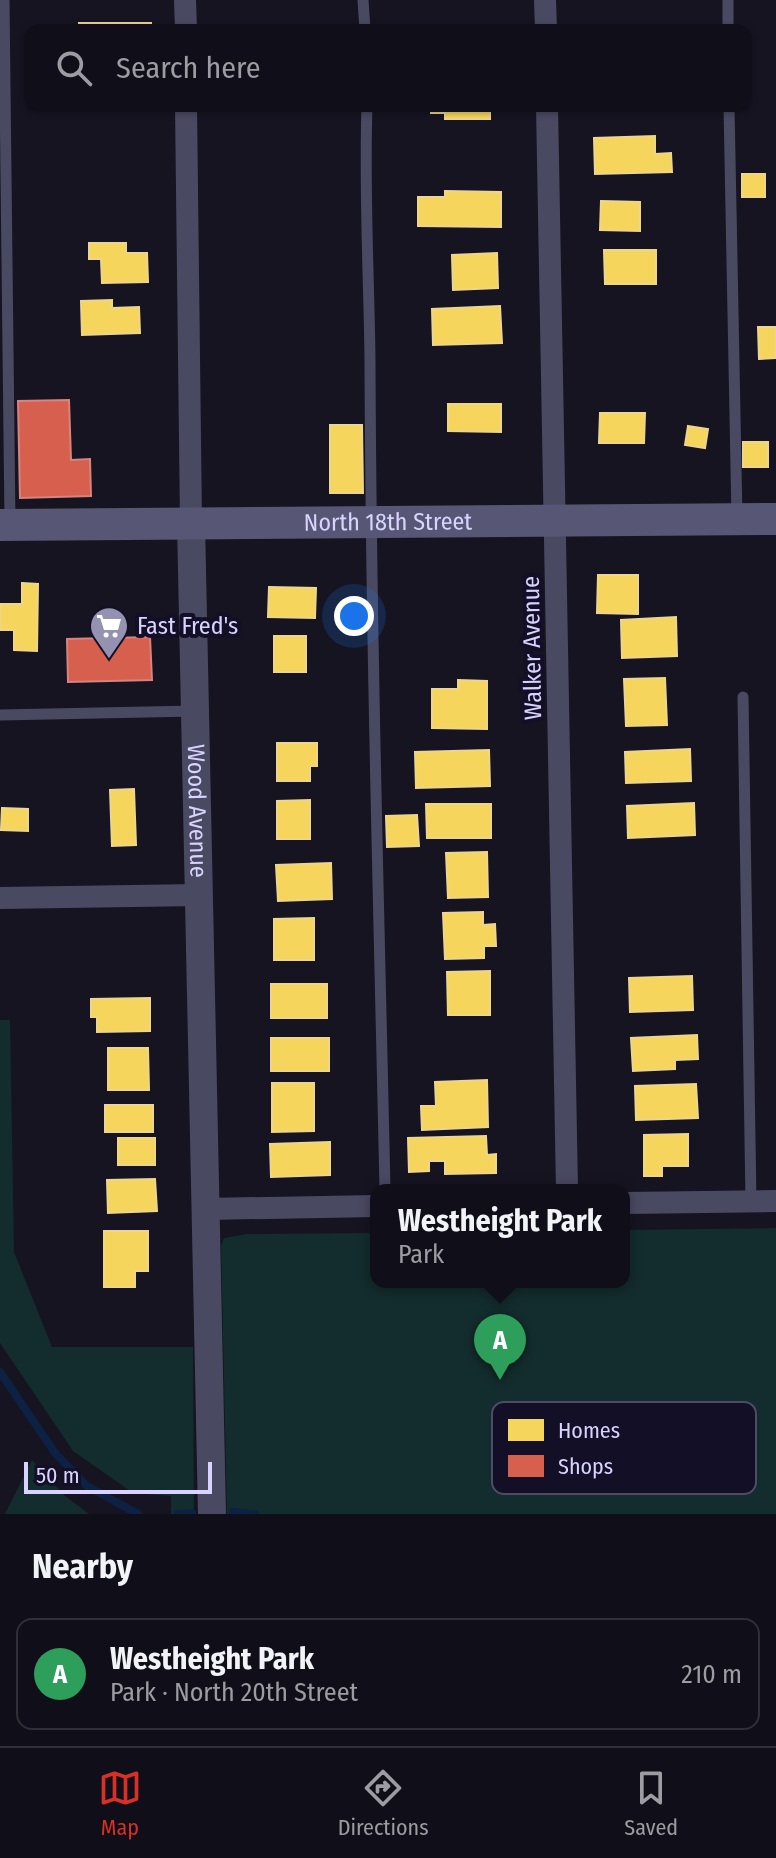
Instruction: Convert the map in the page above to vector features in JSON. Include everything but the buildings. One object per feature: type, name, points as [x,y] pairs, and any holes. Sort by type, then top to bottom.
[{"type":"main road","name":"North 18th Street","points":[[5,525],[776,519]]},
{"type":"street","points":[[185,0],[186,24]]},
{"type":"street","points":[[545,0],[546,24]]},
{"type":"street","name":"Wood Avenue","points":[[186,112],[191,523],[212,1514]]},
{"type":"street","name":"Walker Avenue","points":[[547,112],[567,1184]]},
{"type":"street","points":[[0,898],[200,895]]},
{"type":"street","points":[[630,1203],[776,1201]]},
{"type":"street","points":[[205,1209],[370,1206]]},
{"type":"lane","points":[[4,0],[5,525]]},
{"type":"lane","points":[[363,0],[365,24]]},
{"type":"lane","points":[[728,0],[728,24]]},
{"type":"lane","points":[[367,112],[370,522],[385,1184]]},
{"type":"lane","points":[[729,112],[737,519]]},
{"type":"lane","points":[[743,697],[751,1202]]},
{"type":"lane","points":[[0,715],[195,711]]},
{"type":"green space","points":[[0,1020],[10,1020],[14,1252],[52,1347],[193,1347],[194,1514],[171,1514],[171,1496],[133,1493],[73,1451],[0,1343]]},
{"type":"green space","points":[[776,1228],[776,1514],[227,1514],[221,1246],[224,1238],[247,1234],[370,1233],[370,1288],[630,1288],[630,1230]]},
{"type":"green space","points":[[32,1460],[64,1495],[89,1514],[5,1514]]},
{"type":"waterway","points":[[0,1372],[55,1453],[87,1486],[138,1514]]},
{"type":"waterway","points":[[233,1512],[255,1514]]},
{"type":"waterway","points":[[178,1514],[192,1513]]},
{"type":"place","name":"Fast Fred's","points":[[109,660]]},
{"type":"place","name":"Westheight Park","points":[[500,1380]]}]
